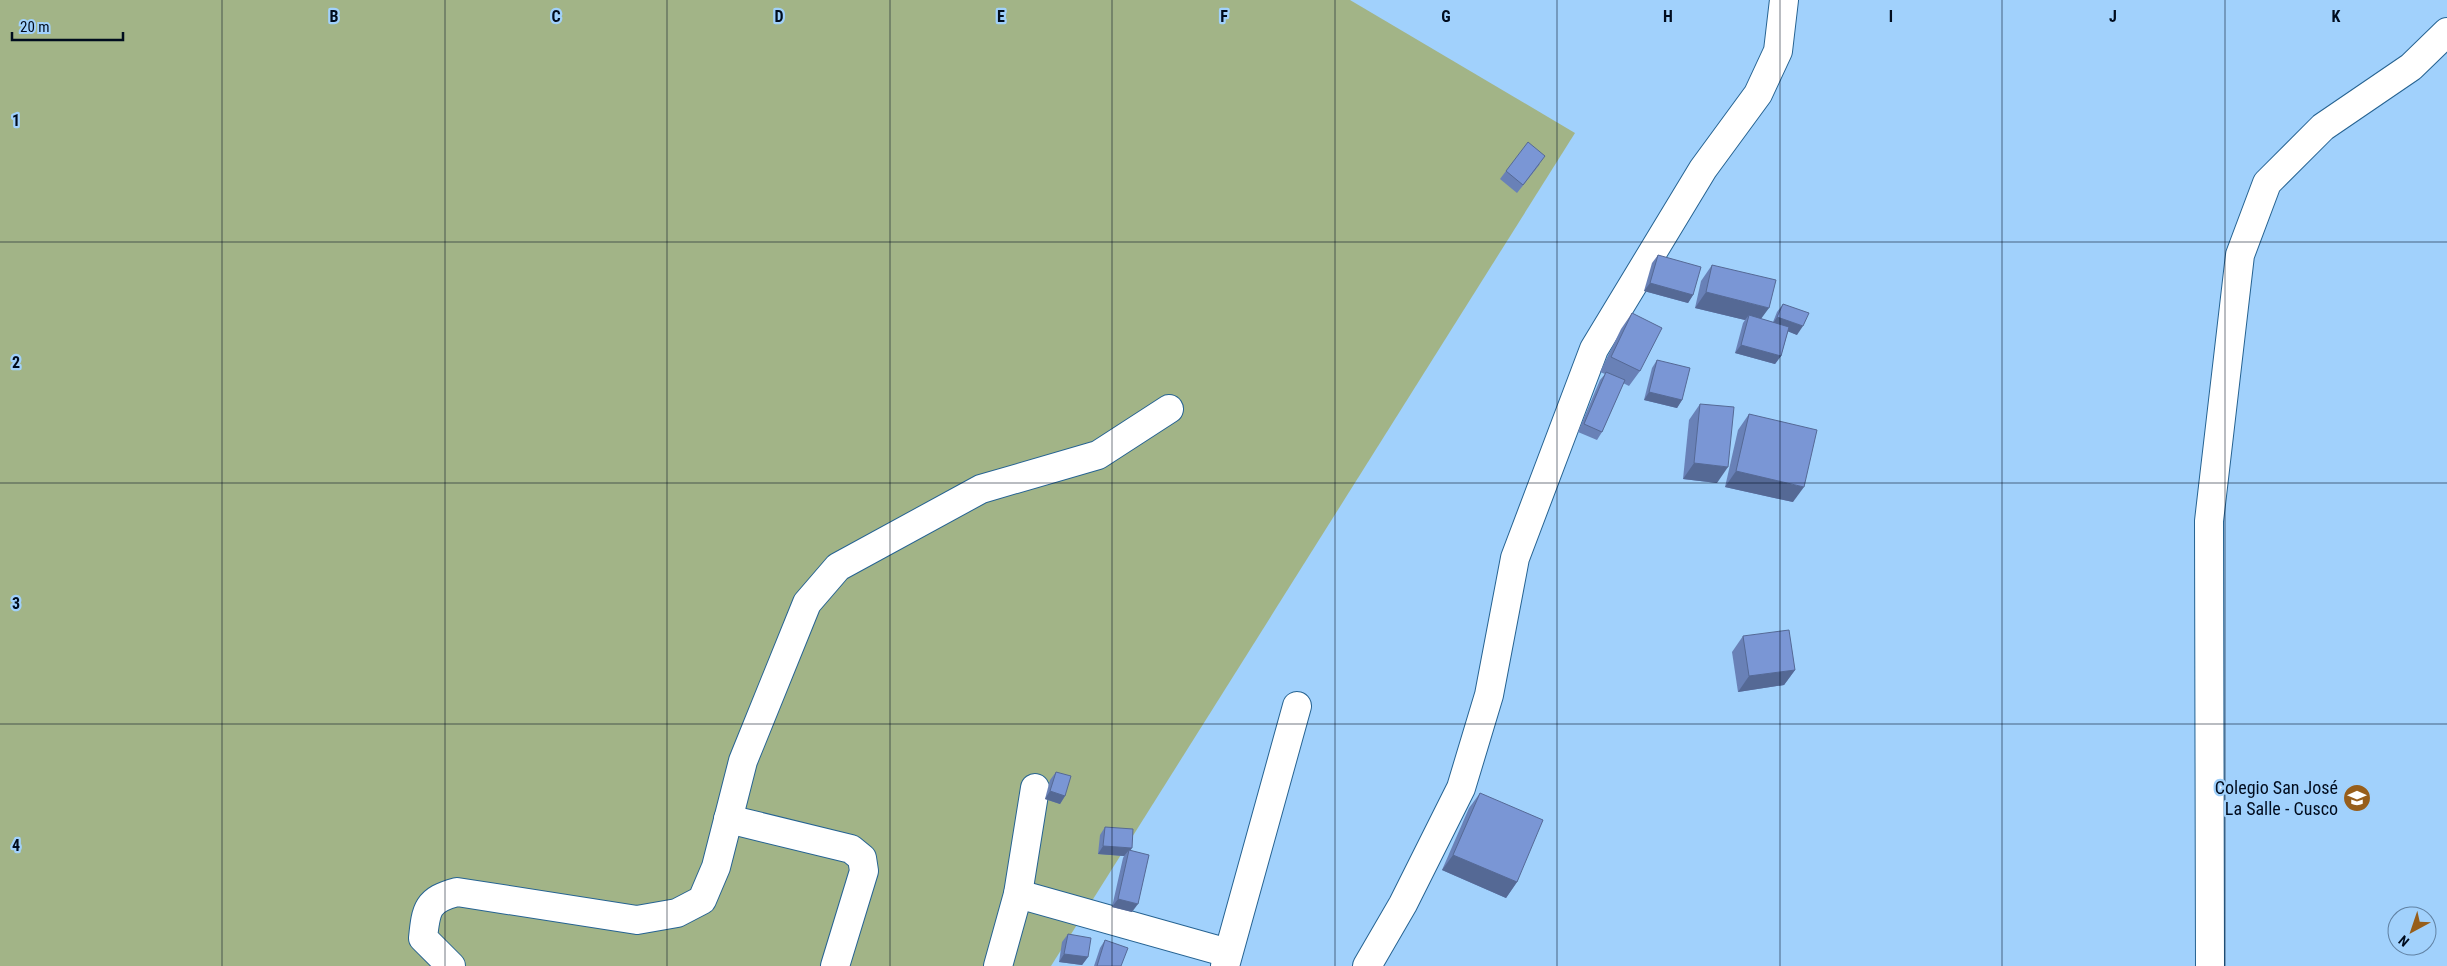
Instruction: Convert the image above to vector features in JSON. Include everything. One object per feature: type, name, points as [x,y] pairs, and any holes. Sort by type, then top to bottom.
[{"type":"street","points":[[1367,966],[1402,904],[1462,788],[1489,695],[1515,558],[1594,348],[1703,169],[1758,94],[1778,51],[1784,0]]},
{"type":"street","points":[[2210,966],[2209,521],[2240,256],[2268,183],[2323,127],[2411,66],[2447,32]]},
{"type":"street","points":[[450,966],[422,938],[425,915],[438,897],[457,892],[637,920],[677,913],[702,900],[716,867],[743,761],[807,603],[838,567],[981,489],[1098,455],[1169,409]]},
{"type":"street","points":[[1018,894],[1227,959],[1297,706]]},
{"type":"street","points":[[998,966],[1018,894],[1035,788]]},
{"type":"street","points":[[728,819],[851,848],[862,858],[864,872],[835,966]]},
{"type":"green space","points":[[0,0],[1350,0],[1575,133],[1051,966],[0,966]]},
{"type":"building","points":[[1528,142],[1545,156],[1523,185],[1506,171]]},
{"type":"building","points":[[1658,255],[1701,267],[1693,295],[1650,283]]},
{"type":"building","points":[[1712,265],[1776,280],[1769,308],[1706,292]]},
{"type":"building","points":[[1783,304],[1809,313],[1803,326],[1777,317]]},
{"type":"building","points":[[1632,313],[1662,328],[1640,371],[1611,357]]},
{"type":"building","points":[[1749,315],[1789,327],[1781,356],[1741,345]]},
{"type":"building","points":[[1657,360],[1690,368],[1682,400],[1649,392]]},
{"type":"building","points":[[1606,372],[1625,380],[1602,432],[1584,424]]},
{"type":"building","points":[[1700,404],[1734,407],[1728,467],[1694,463]]},
{"type":"building","points":[[1749,414],[1817,430],[1804,487],[1736,471]]},
{"type":"building","points":[[1789,630],[1795,670],[1749,676],[1743,636]]},
{"type":"building","points":[[1056,772],[1071,776],[1065,796],[1050,791]]},
{"type":"building","points":[[1480,793],[1543,820],[1517,882],[1453,855]]},
{"type":"building","points":[[1105,827],[1133,829],[1132,848],[1103,846]]},
{"type":"building","points":[[1129,850],[1149,855],[1138,904],[1118,899]]},
{"type":"building","points":[[1068,934],[1091,938],[1088,957],[1064,954]]},
{"type":"building","points":[[1105,940],[1128,948],[1121,966],[1097,966]]},
{"type":"place","name":"Colegio San José La Salle - Cusco","points":[[2357,798]]}]
